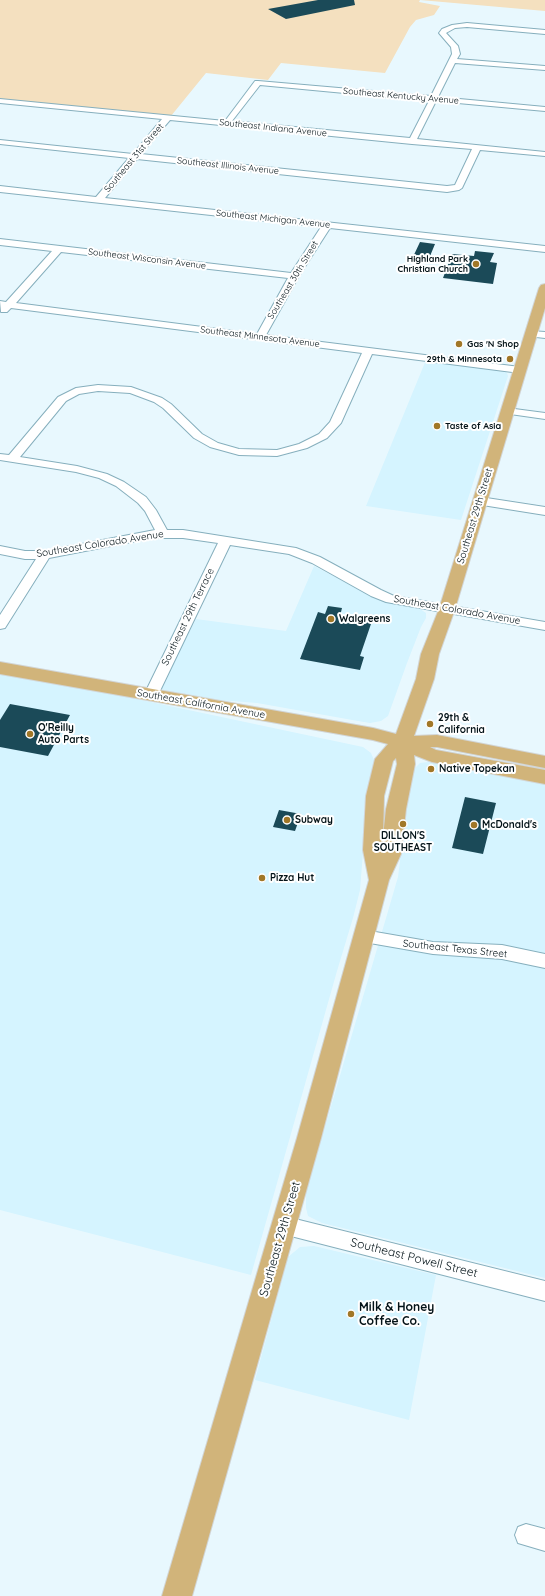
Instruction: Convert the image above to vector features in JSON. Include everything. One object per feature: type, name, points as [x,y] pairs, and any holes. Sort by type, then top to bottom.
[{"type":"main road","name":"Southeast 29th Street","points":[[177,1596],[309,1138],[379,880],[391,854],[397,803],[406,764],[402,742],[425,679],[430,654],[447,609],[545,288]]},
{"type":"main road","name":"Southeast California Avenue","points":[[0,668],[373,734],[402,742],[432,756],[545,776]]},
{"type":"main road","name":"Southeast California Avenue","points":[[402,742],[437,741],[545,762]]},
{"type":"street","points":[[412,142],[456,54],[455,50],[442,32],[451,26],[467,25],[545,32]]},
{"type":"street","points":[[453,60],[545,68]]},
{"type":"street","name":"Southeast Kentucky Avenue","points":[[227,123],[258,83],[545,109]]},
{"type":"street","name":"Southeast Indiana Avenue","points":[[0,101],[545,154]]},
{"type":"street","name":"Southeast 31st Street","points":[[99,199],[168,117]]},
{"type":"street","name":"Southeast Illinois Avenue","points":[[0,142],[447,189],[456,188],[462,183],[477,148]]},
{"type":"street","name":"Southeast Michigan Avenue","points":[[0,189],[545,249]]},
{"type":"street","name":"Southeast 30th Street","points":[[260,337],[294,276],[327,225]]},
{"type":"street","name":"Southeast Wisconsin Avenue","points":[[0,242],[294,276]]},
{"type":"street","points":[[0,313],[5,305],[59,249]]},
{"type":"street","name":"Southeast Minnesota Avenue","points":[[5,305],[520,370]]},
{"type":"street","points":[[531,334],[545,335]]},
{"type":"street","points":[[12,459],[62,399],[76,391],[98,388],[131,390],[158,400],[167,406],[198,436],[214,445],[224,448],[239,452],[265,454],[303,446],[323,436],[334,423],[368,351]]},
{"type":"street","points":[[507,411],[545,416]]},
{"type":"street","points":[[0,457],[77,469],[103,476],[120,484],[142,500],[150,510],[162,533]]},
{"type":"street","points":[[480,501],[545,511]]},
{"type":"street","name":"Southeast Colorado Avenue","points":[[0,550],[25,555],[45,555],[142,535],[162,533],[183,534],[277,548],[298,553],[316,560],[381,595],[401,601],[545,626]]},
{"type":"street","name":"Southeast 29th Terrace","points":[[150,694],[226,540]]},
{"type":"street","points":[[0,625],[45,555]]},
{"type":"street","name":"Southeast Texas Street","points":[[364,936],[433,948],[502,952],[545,961]]},
{"type":"street","name":"Southeast Powell Street","points":[[283,1225],[545,1291]]},
{"type":"shaded area","points":[[0,0],[420,0],[419,2],[440,6],[434,15],[416,20],[410,27],[385,73],[281,63],[268,80],[206,73],[171,116],[0,99]]},
{"type":"shaded area","points":[[420,0],[545,0],[545,11]]},
{"type":"shaded area","points":[[426,360],[503,370],[508,376],[461,520],[366,506]]},
{"type":"shaded area","points":[[314,566],[376,598],[399,605],[420,609],[426,613],[426,618],[407,663],[388,716],[381,721],[370,723],[257,703],[219,700],[163,690],[160,686],[196,619],[286,631]]},
{"type":"shaded area","points":[[0,674],[113,694],[363,747],[371,753],[374,760],[364,807],[364,840],[360,890],[251,1275],[0,1210]]},
{"type":"shaded area","points":[[428,762],[545,782],[545,1278],[322,1223],[308,1216],[306,1208],[306,1192],[398,877],[403,799],[409,778],[415,768],[420,763]]},
{"type":"shaded area","points":[[314,1246],[436,1275],[409,1420],[255,1380],[288,1257],[300,1247]]},
{"type":"building","points":[[318,0],[354,0],[355,5],[286,19],[268,9]]},
{"type":"building","points":[[420,242],[435,244],[428,261],[412,259]]},
{"type":"building","name":"Highland Park Christian Church","points":[[475,251],[494,253],[490,262],[497,263],[493,284],[443,278],[452,254],[474,256]]},
{"type":"building","name":"Walgreens","points":[[328,606],[342,608],[340,616],[372,621],[360,656],[364,657],[360,670],[300,659],[318,612],[325,614]]},
{"type":"building","name":"O'Reilly Auto Parts","points":[[10,704],[70,715],[48,756],[0,747],[0,720]]},
{"type":"building","name":"McDonald's","points":[[465,797],[496,803],[483,854],[452,848]]},
{"type":"building","name":"Subway","points":[[279,810],[301,814],[295,831],[273,827]]},
{"type":"place","name":"Highland Park Christian Church","points":[[476,264]]},
{"type":"place","name":"Gas 'N Shop","points":[[459,344]]},
{"type":"place","name":"29th & Minnesota","points":[[510,359]]},
{"type":"place","name":"Taste of Asia","points":[[437,426]]},
{"type":"place","name":"Walgreens","points":[[331,619]]},
{"type":"place","name":"29th & California","points":[[430,724]]},
{"type":"place","name":"O'Reilly Auto Parts","points":[[30,734]]},
{"type":"place","name":"Native Topekan","points":[[431,769]]},
{"type":"place","name":"Subway","points":[[287,820]]},
{"type":"place","name":"DILLON'S SOUTHEAST","points":[[403,824]]},
{"type":"place","name":"McDonald's","points":[[474,825]]},
{"type":"place","name":"Pizza Hut","points":[[262,878]]},
{"type":"place","name":"Milk & Honey Coffee Co.","points":[[351,1314]]}]
